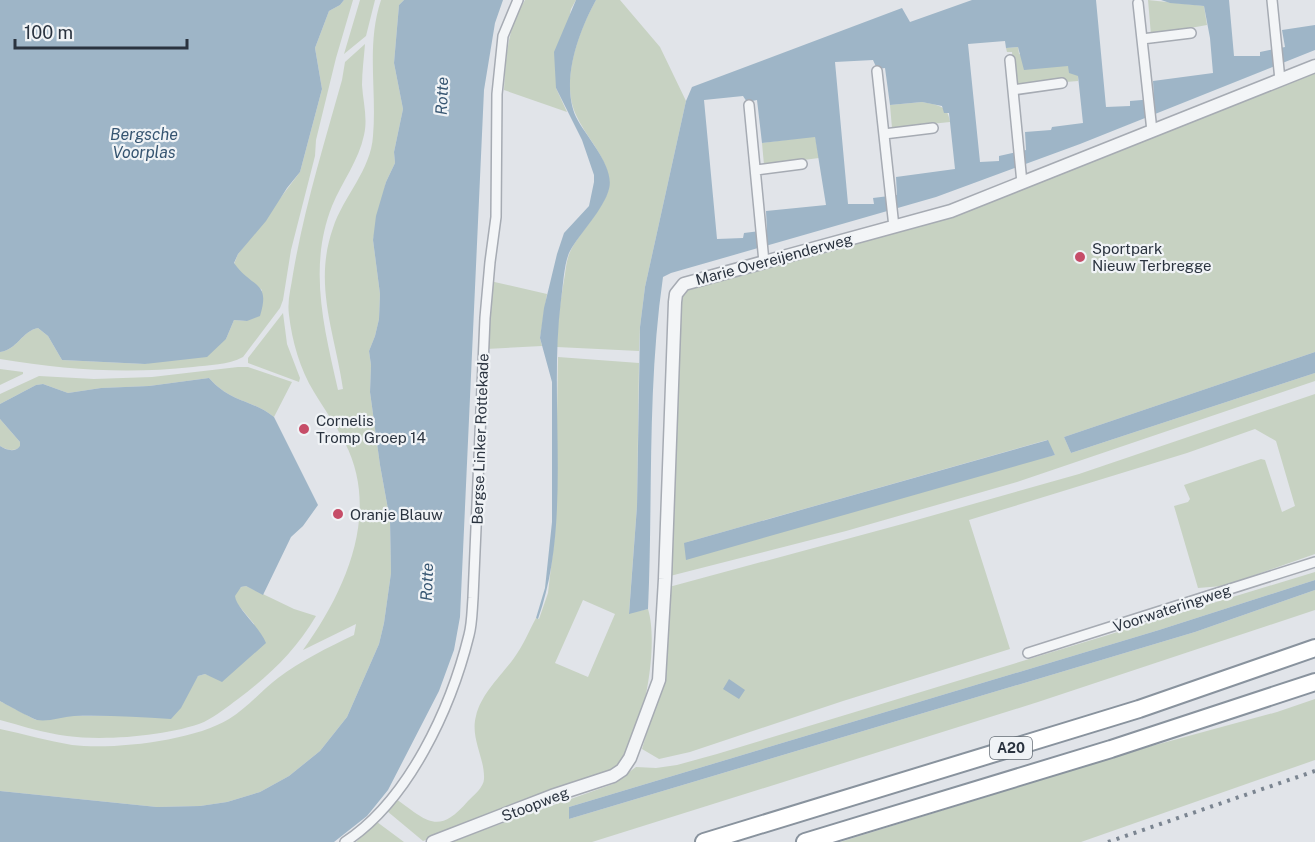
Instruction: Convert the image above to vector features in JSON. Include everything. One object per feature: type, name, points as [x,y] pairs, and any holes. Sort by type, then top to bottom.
[{"type":"highway","name":"A20","points":[[704,842],[1139,708],[1315,648]]},
{"type":"highway","name":"A20","points":[[805,842],[1100,752],[1315,682]]},
{"type":"street","name":"Bergse Linker Rottekade","points":[[345,842],[379,813],[415,768],[451,693],[469,634],[473,598],[485,318],[496,217],[497,94],[503,36],[518,0]]},
{"type":"street","points":[[1272,0],[1280,80]]},
{"type":"street","points":[[1138,3],[1151,125]]},
{"type":"street","points":[[1142,39],[1191,33]]},
{"type":"street","points":[[1010,60],[1022,183]]},
{"type":"street","name":"Marie Overeijenderweg","points":[[630,758],[659,680],[676,294],[684,284],[764,256],[893,221],[951,212],[1151,125],[1315,66]]},
{"type":"street","points":[[877,71],[893,221]]},
{"type":"street","points":[[1013,90],[1062,83]]},
{"type":"street","points":[[749,105],[764,256]]},
{"type":"street","points":[[884,134],[933,128]]},
{"type":"street","points":[[756,170],[802,164]]},
{"type":"street","name":"Voorwateringweg","points":[[1028,653],[1315,562]]},
{"type":"street","name":"Stoopweg","points":[[433,842],[552,796],[614,776],[622,770],[630,758]]},
{"type":"green space","points":[[344,0],[353,0],[316,140],[315,156],[291,250],[283,300],[280,308],[243,357],[218,364],[144,370],[72,368],[0,359],[0,352],[11,348],[32,330],[38,328],[48,336],[62,360],[145,364],[226,339],[234,320],[247,321],[262,290],[243,276],[234,264],[238,254],[300,172],[322,89],[315,48],[329,11]]},
{"type":"green space","points":[[360,0],[375,0],[366,36],[344,54]]},
{"type":"green space","points":[[381,0],[404,0],[399,5],[394,63],[403,109],[394,152],[395,163],[386,182],[373,240],[380,294],[379,319],[369,351],[370,392],[390,520],[391,573],[379,644],[347,717],[320,751],[289,776],[260,792],[227,802],[200,806],[157,807],[0,791],[0,729],[72,745],[89,746],[130,745],[195,733],[229,719],[287,672],[354,635],[356,624],[303,650],[332,603],[344,577],[359,524],[360,497],[355,470],[345,443],[309,383],[297,355],[288,305],[303,225],[345,62],[365,44],[362,85],[364,135],[354,162],[332,206],[321,252],[321,298],[324,321],[338,390],[343,389],[325,289],[325,269],[327,249],[333,228],[362,172],[371,148],[374,119],[374,34]]},
{"type":"green space","points":[[525,0],[576,0],[571,9],[556,88],[567,112],[504,90],[511,32]]},
{"type":"green space","points":[[596,0],[620,0],[660,47],[686,101],[645,287],[639,351],[557,347],[559,310],[568,257],[603,202],[609,186],[606,167],[577,117],[570,89],[573,57],[583,26]]},
{"type":"green space","points":[[1148,0],[1204,6],[1207,25],[1151,35]]},
{"type":"green space","points":[[1018,47],[1019,54],[1068,66],[1078,75],[1078,81],[1015,86],[1012,52],[1007,52],[1006,48]]},
{"type":"green space","name":"Sportpark Nieuw Terbregge","points":[[1315,69],[1315,352],[1064,437],[1071,453],[1315,373],[1315,381],[1017,482],[846,531],[670,576],[681,302],[684,292],[692,287],[959,211]],"holes":[[[1047,440],[1055,455],[684,543]]]},
{"type":"green space","points":[[922,102],[944,109],[950,122],[892,128],[890,105]]},
{"type":"green space","points":[[815,136],[819,158],[764,165],[762,143]]},
{"type":"green space","points":[[490,281],[547,294],[540,338],[542,346],[486,349]]},
{"type":"green space","points":[[283,313],[287,344],[300,378],[299,382],[248,363],[248,358]]},
{"type":"green space","points":[[558,357],[639,363],[637,506],[629,613],[648,609],[652,647],[646,695],[632,741],[613,772],[423,841],[387,811],[396,799],[424,819],[440,822],[458,812],[482,785],[484,771],[476,740],[476,716],[482,700],[517,653],[536,618],[539,619],[548,593],[555,533]],"holes":[[[583,600],[615,614],[588,677],[555,663]]]},
{"type":"green space","points":[[248,367],[292,382],[274,417],[266,411],[233,397],[209,378],[68,393],[43,384],[36,385],[0,404],[0,394],[39,376],[94,379],[152,377]]},
{"type":"green space","points":[[0,369],[23,372],[23,374],[0,385]]},
{"type":"green space","points":[[1315,394],[1315,554],[1223,586],[1198,588],[1174,506],[1188,502],[1190,499],[1184,485],[1261,459],[1265,460],[1282,512],[1295,506],[1276,441],[1255,429],[1187,453],[969,520],[1010,649],[690,752],[659,759],[642,749],[663,677],[669,587],[1079,474]]},
{"type":"green space","points":[[0,419],[20,442],[18,449],[10,450],[0,446]]},
{"type":"green space","points":[[1315,572],[1315,580],[1159,630],[569,807],[569,819],[1195,632],[1315,590],[1315,610],[1038,702],[592,842],[449,842],[613,784],[636,767],[656,768],[677,765],[717,754]]},
{"type":"green space","points":[[246,586],[294,609],[316,616],[291,651],[261,681],[208,720],[190,727],[155,734],[99,738],[58,735],[0,720],[0,701],[36,720],[70,716],[127,716],[190,687],[198,676],[205,674],[211,676],[254,624],[235,601],[237,591]]},
{"type":"green space","points":[[1315,699],[1315,760],[1081,842],[840,842],[1148,747],[1277,712]]},
{"type":"green space","points":[[377,822],[404,842],[356,842]]},
{"type":"water","name":"Bergsche Voorplas","points":[[0,0],[344,0],[329,11],[315,48],[322,89],[300,172],[266,221],[238,254],[234,263],[261,290],[263,304],[260,316],[247,321],[234,320],[226,339],[207,357],[145,364],[62,360],[48,336],[38,328],[32,330],[11,348],[0,352]]},
{"type":"water","name":"Rotte","points":[[404,0],[503,0],[495,23],[484,90],[460,617],[454,650],[439,691],[388,790],[367,816],[334,842],[0,842],[0,791],[157,807],[200,806],[227,802],[260,792],[289,776],[320,751],[347,717],[379,644],[391,573],[390,520],[370,392],[369,351],[379,319],[380,294],[373,240],[376,216],[386,182],[395,163],[394,152],[403,109],[394,63],[399,5]]},
{"type":"water","points":[[576,0],[596,0],[583,26],[574,57],[570,88],[572,103],[576,117],[604,161],[610,180],[606,197],[570,251],[565,268],[558,339],[558,461],[555,542],[549,581],[538,619],[536,618],[545,588],[552,522],[552,382],[540,338],[544,308],[564,233],[589,206],[594,182],[594,175],[582,140],[556,88],[554,52]]},
{"type":"water","points":[[972,0],[1096,0],[1106,107],[1130,106],[1130,101],[1154,99],[1153,81],[1213,73],[1204,6],[1161,0],[1229,0],[1234,56],[1260,56],[1260,52],[1285,47],[1282,30],[1315,25],[1315,50],[1080,144],[936,197],[663,277],[653,401],[648,609],[629,614],[637,506],[640,327],[645,287],[686,101],[692,87],[902,8],[910,22]],"holes":[[[1005,41],[1006,48],[1018,47],[1024,70],[1068,66],[1069,73],[1078,76],[1083,123],[1052,127],[1051,130],[1025,132],[1026,150],[999,156],[999,161],[980,162],[968,44]],[[873,60],[877,69],[885,68],[890,105],[922,102],[942,106],[944,113],[949,113],[955,169],[896,177],[897,195],[873,198],[874,204],[848,204],[835,62]],[[743,96],[747,102],[757,100],[762,143],[815,137],[826,205],[766,211],[767,230],[744,233],[743,238],[717,239],[704,100]]]},
{"type":"water","points":[[1315,352],[1315,373],[1071,453],[1064,437]]},
{"type":"water","points":[[209,378],[233,397],[266,411],[274,417],[318,505],[303,526],[291,537],[263,595],[246,586],[241,587],[235,596],[239,606],[266,643],[222,682],[205,674],[198,676],[181,708],[171,719],[74,716],[37,720],[0,701],[0,446],[13,450],[20,446],[20,442],[0,419],[0,404],[36,385],[43,384],[68,393]]},
{"type":"water","points":[[1048,440],[1055,455],[686,560],[684,543]]},
{"type":"water","points":[[1315,580],[1315,590],[1195,632],[569,819],[569,807],[1159,630]]},
{"type":"water","points":[[729,679],[745,690],[739,699],[723,689]]},
{"type":"railway","points":[[1108,842],[1315,771]]},
{"type":"place","name":"Sportpark Nieuw Terbregge","points":[[1080,257]]},
{"type":"place","name":"Cornelis Tromp Groep 14","points":[[304,429]]},
{"type":"place","name":"Oranje Blauw","points":[[338,514]]}]
